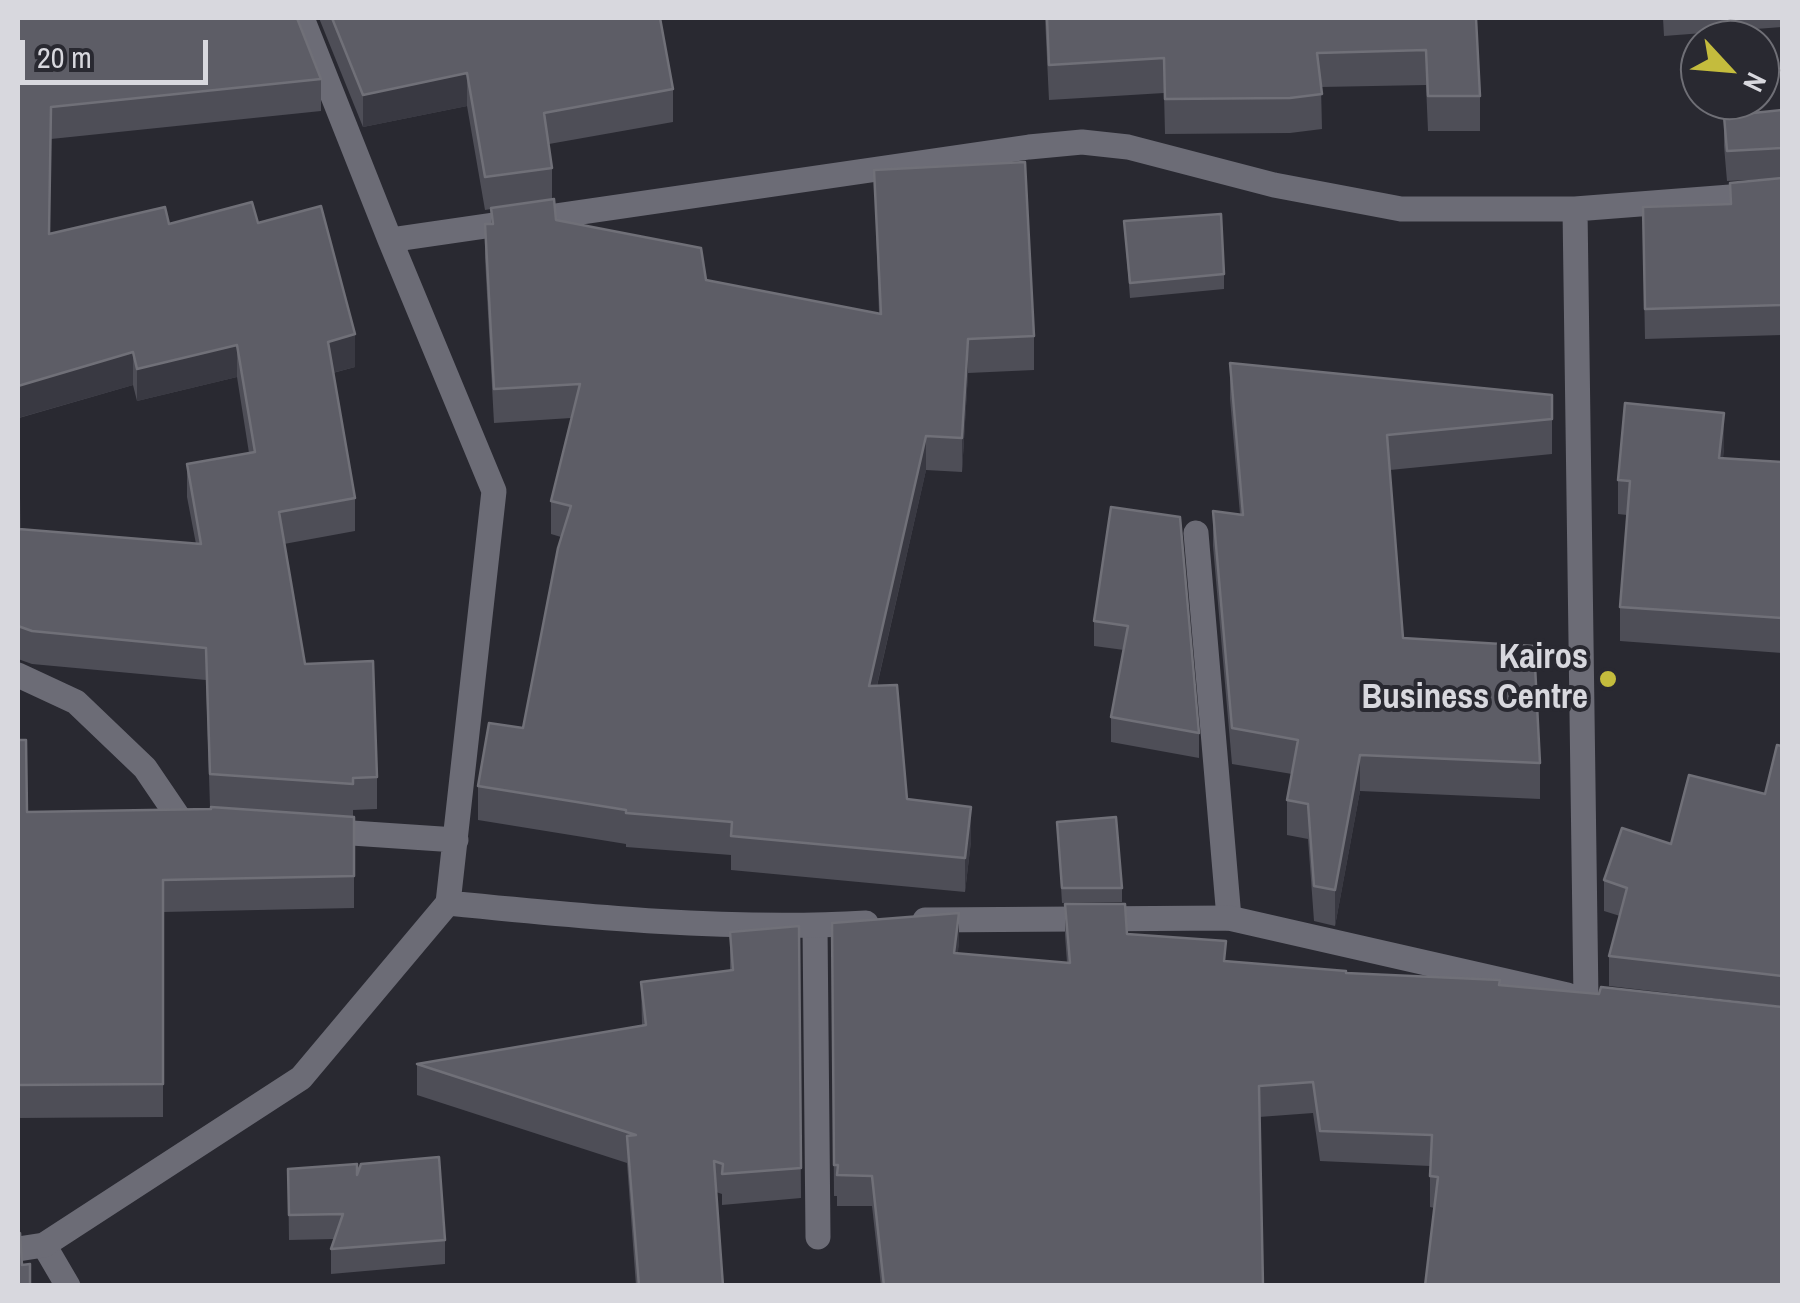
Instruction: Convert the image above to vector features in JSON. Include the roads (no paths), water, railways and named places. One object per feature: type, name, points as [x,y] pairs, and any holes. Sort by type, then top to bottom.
[{"type":"street","points":[[18,1249],[44,1245],[301,1078],[448,903],[494,490],[302,18]]},
{"type":"street","points":[[390,240],[1029,146],[1082,142],[1128,148],[1274,185],[1401,210],[1575,210],[1782,193]]},
{"type":"street","points":[[448,903],[601,918],[814,926],[912,920],[1230,918],[1596,1001],[1575,210]]},
{"type":"street","points":[[1196,533],[1230,918]]},
{"type":"street","points":[[18,675],[76,702],[145,768],[181,822],[220,824]]},
{"type":"street","points":[[299,829],[456,840]]},
{"type":"street","points":[[814,926],[818,1237]]},
{"type":"street","points":[[44,1245],[68,1286]]},
{"type":"place","name":"Kairos Business Centre","points":[[1608,679]]}]
